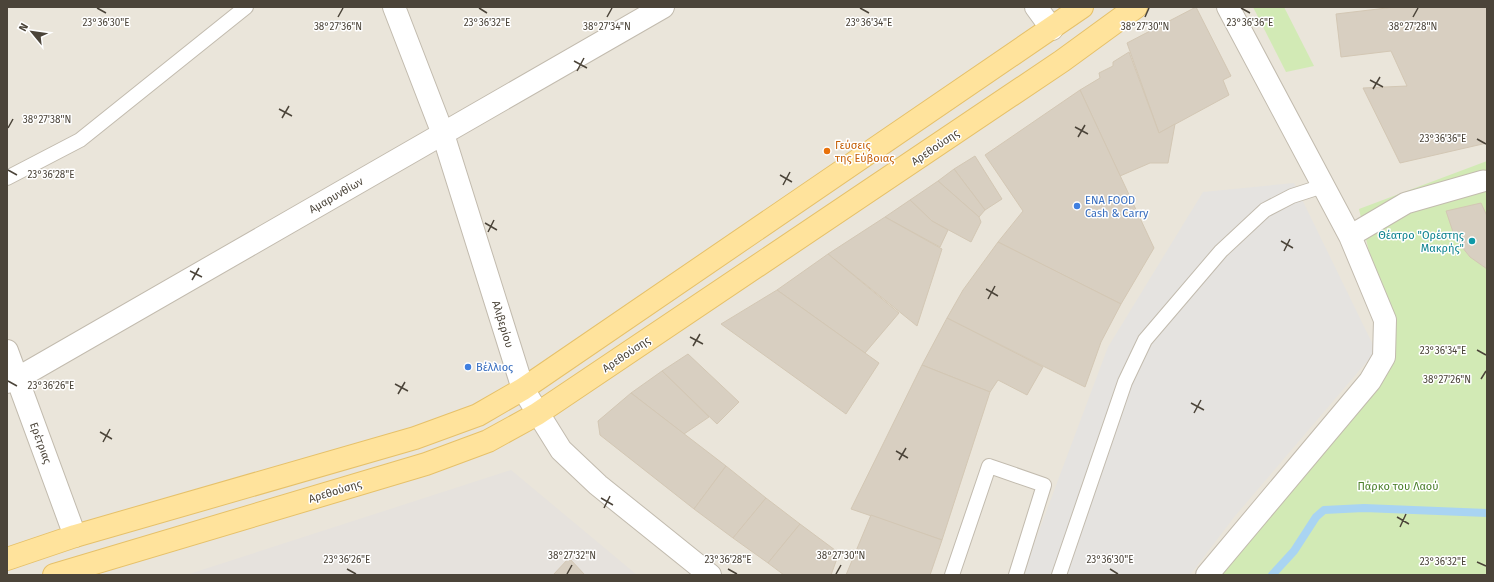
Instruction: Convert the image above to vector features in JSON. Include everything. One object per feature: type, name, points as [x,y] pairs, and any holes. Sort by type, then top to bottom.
[{"type":"main road","points":[[7,559],[75,536],[415,438],[478,415],[523,390],[1082,7]]},
{"type":"main road","name":"Αρεθούσης","points":[[54,575],[426,464],[488,441],[537,414],[1049,70],[1136,7]]},
{"type":"street","name":"Αλιβερίου","points":[[394,7],[443,134],[523,390],[561,450],[598,485],[710,575]]},
{"type":"street","name":"Αμαρυνθίων","points":[[13,380],[663,7]]},
{"type":"street","points":[[1036,7],[1052,29]]},
{"type":"street","points":[[1207,575],[1370,381],[1384,358],[1385,320],[1350,236],[1228,7]]},
{"type":"street","points":[[1350,236],[1406,203],[1483,181]]},
{"type":"street","name":"Ερέτριας","points":[[7,351],[13,380],[75,536]]},
{"type":"lane","points":[[7,178],[80,140],[246,7]]},
{"type":"lane","points":[[1059,575],[1125,382],[1145,340],[1221,251],[1265,210],[1292,196],[1323,186]]},
{"type":"lane","points":[[952,575],[989,466],[1044,485],[1016,575]]},
{"type":"shaded area","points":[[7,7],[1487,7],[1487,575],[7,575]]},
{"type":"shaded area","points":[[1294,183],[1376,351],[1235,516],[1190,575],[1024,575],[1034,544],[1108,347],[1203,192]]},
{"type":"shaded area","points":[[511,470],[637,575],[186,575]]},
{"type":"green space","points":[[1253,7],[1284,7],[1314,66],[1286,72]]},
{"type":"green space","name":"Πάρκο του Λαού","points":[[1487,161],[1487,575],[1207,575],[1370,381],[1385,320],[1359,209]]},
{"type":"building","points":[[1196,7],[1231,76],[1223,80],[1229,95],[1159,133],[1127,43]]},
{"type":"building","points":[[1395,7],[1487,7],[1487,143],[1400,163],[1363,88],[1407,86],[1391,51],[1341,57],[1336,14]]},
{"type":"building","points":[[1129,52],[1159,133],[1175,124],[1168,163],[1150,163],[1120,176],[1080,90],[1100,78],[1099,73],[1113,66],[1113,62]]},
{"type":"building","points":[[1080,90],[1154,248],[1121,304],[998,242],[1023,211],[985,155]]},
{"type":"building","points":[[975,156],[1002,199],[985,210],[954,169]]},
{"type":"building","points":[[954,169],[985,210],[979,217],[938,181]]},
{"type":"building","points":[[938,181],[979,217],[981,222],[971,242],[932,221],[910,200]]},
{"type":"building","points":[[910,200],[932,221],[948,230],[940,247],[885,217]]},
{"type":"building","name":"Θέατρο \"Ορέστης Μακρής\"","points":[[1481,203],[1487,216],[1487,269],[1470,257],[1462,247],[1454,235],[1446,211]]},
{"type":"building","points":[[885,217],[942,249],[917,326],[828,254]]},
{"type":"building","points":[[998,242],[1121,304],[1101,342],[1085,387],[947,318],[963,290]]},
{"type":"building","points":[[828,254],[899,313],[865,353],[777,290]]},
{"type":"building","points":[[777,290],[879,363],[846,414],[721,324]]},
{"type":"building","points":[[947,318],[1043,367],[1027,395],[998,380],[990,392],[922,365]]},
{"type":"building","points":[[688,354],[739,402],[717,424],[662,371]]},
{"type":"building","points":[[922,365],[990,392],[942,540],[851,509]]},
{"type":"building","points":[[662,371],[709,417],[684,434],[631,393]]},
{"type":"building","points":[[631,393],[726,466],[694,509],[600,435],[598,421]]},
{"type":"building","points":[[726,466],[766,498],[733,538],[694,509]]},
{"type":"building","points":[[766,498],[800,524],[768,563],[733,538]]},
{"type":"building","points":[[871,515],[942,540],[930,575],[846,575]]},
{"type":"building","points":[[800,524],[839,553],[831,575],[784,575],[768,563]]},
{"type":"building","points":[[569,558],[585,575],[553,575]]},
{"type":"waterway","points":[[1272,575],[1294,551],[1316,517],[1324,510],[1364,508],[1487,513]]},
{"type":"place","name":"Γεύσεις της Εύβοιας","points":[[827,151]]},
{"type":"place","name":"ENA FOOD Cash & Carry","points":[[1077,206]]},
{"type":"place","name":"Θέατρο \"Ορέστης Μακρής\"","points":[[1472,241]]},
{"type":"place","name":"Βέλλιος","points":[[468,367]]}]
